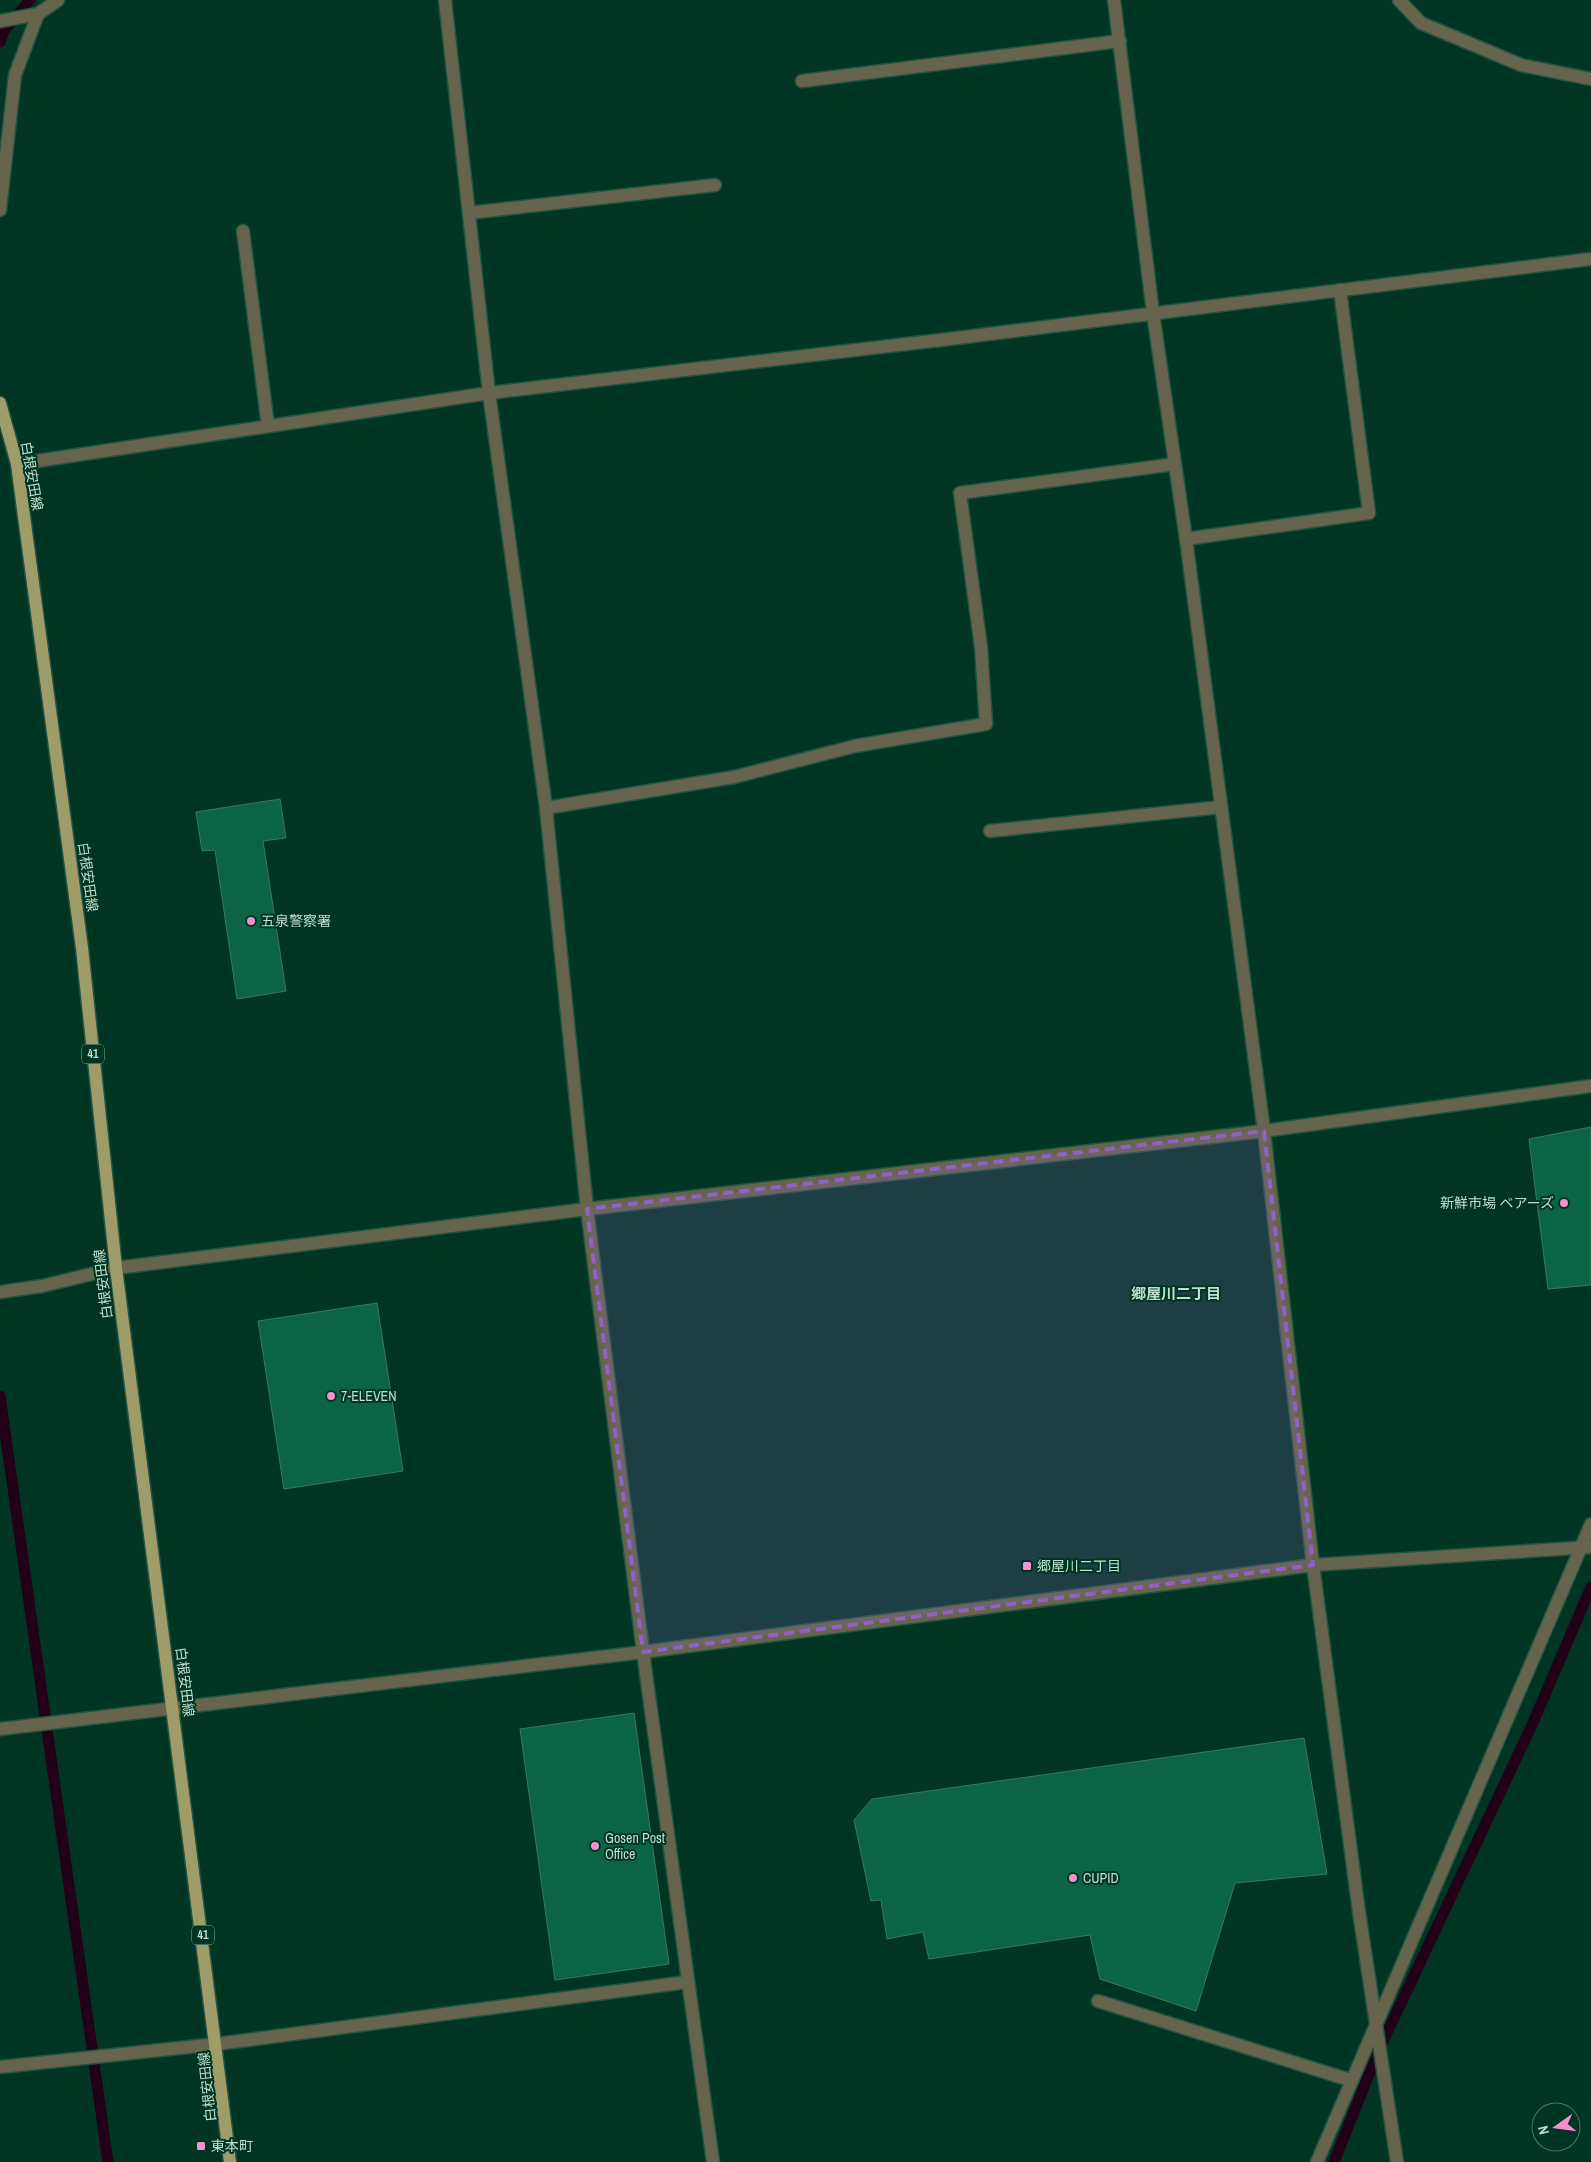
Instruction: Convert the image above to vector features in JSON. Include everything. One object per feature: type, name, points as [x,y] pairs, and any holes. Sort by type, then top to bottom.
[{"type":"main road","name":"白根安田線","points":[[0,403],[17,464],[82,948],[116,1268],[217,2044],[230,2162]]},
{"type":"street","points":[[0,21],[38,14],[58,0]]},
{"type":"street","points":[[445,0],[489,393],[546,808],[587,1209],[643,1652],[713,2162]]},
{"type":"street","points":[[1114,0],[1153,313],[1186,539],[1264,1131],[1313,1565],[1396,2162]]},
{"type":"street","points":[[1399,0],[1421,23],[1521,65],[1591,78]]},
{"type":"street","points":[[0,210],[15,75],[38,14]]},
{"type":"street","points":[[802,81],[1120,41]]},
{"type":"street","points":[[469,213],[715,185]]},
{"type":"street","points":[[243,230],[268,426]]},
{"type":"street","points":[[17,464],[489,393],[1591,259]]},
{"type":"street","points":[[1186,539],[1369,514],[1340,290]]},
{"type":"street","points":[[546,808],[734,777],[855,746],[986,724],[981,646],[960,493],[1175,464]]},
{"type":"street","points":[[990,831],[1221,807]]},
{"type":"street","points":[[0,1292],[42,1286],[116,1268],[587,1209],[1264,1131],[1591,1086]]},
{"type":"street","points":[[1317,2162],[1350,2080],[1585,1548],[1591,1524]]},
{"type":"street","points":[[0,1729],[643,1652],[1313,1565],[1585,1548]]},
{"type":"street","points":[[0,2067],[217,2044],[688,1982]]},
{"type":"street","points":[[1098,2001],[1350,2080]]},
{"type":"highlighted area","points":[[1264,1131],[1313,1565],[643,1652],[587,1209]]},
{"type":"building","name":"五泉警察署","points":[[280,799],[286,838],[263,841],[286,991],[237,999],[215,850],[202,851],[196,812]]},
{"type":"building","name":"新鮮市場 ベアーズ","points":[[1591,1127],[1591,1285],[1548,1289],[1529,1139]]},
{"type":"building","name":"7-ELEVEN","points":[[377,1303],[403,1471],[284,1489],[258,1321]]},
{"type":"building","points":[[634,1713],[669,1964],[555,1980],[520,1729]]},
{"type":"building","name":"CUPID","points":[[1304,1738],[1327,1874],[1235,1883],[1196,2011],[1100,1979],[1090,1935],[929,1959],[923,1932],[887,1939],[881,1900],[871,1901],[854,1820],[872,1799]]},
{"type":"waterway","points":[[0,42],[4,31],[30,0]]},
{"type":"waterway","points":[[0,1396],[108,2162]]},
{"type":"waterway","points":[[1334,2162],[1378,2052],[1532,1725],[1591,1587]]},
{"type":"place","name":"五泉警察署","points":[[251,921]]},
{"type":"place","name":"新鮮市場 ベアーズ","points":[[1564,1203]]},
{"type":"place","name":"7-ELEVEN","points":[[331,1396]]},
{"type":"place","name":"郷屋川二丁目","points":[[1027,1566]]},
{"type":"place","name":"Gosen Post Office","points":[[595,1846]]},
{"type":"place","name":"CUPID","points":[[1073,1878]]},
{"type":"place","name":"東本町","points":[[201,2146]]},
{"type":"district","name":"郷屋川二丁目","points":[[1176,1293]]}]
